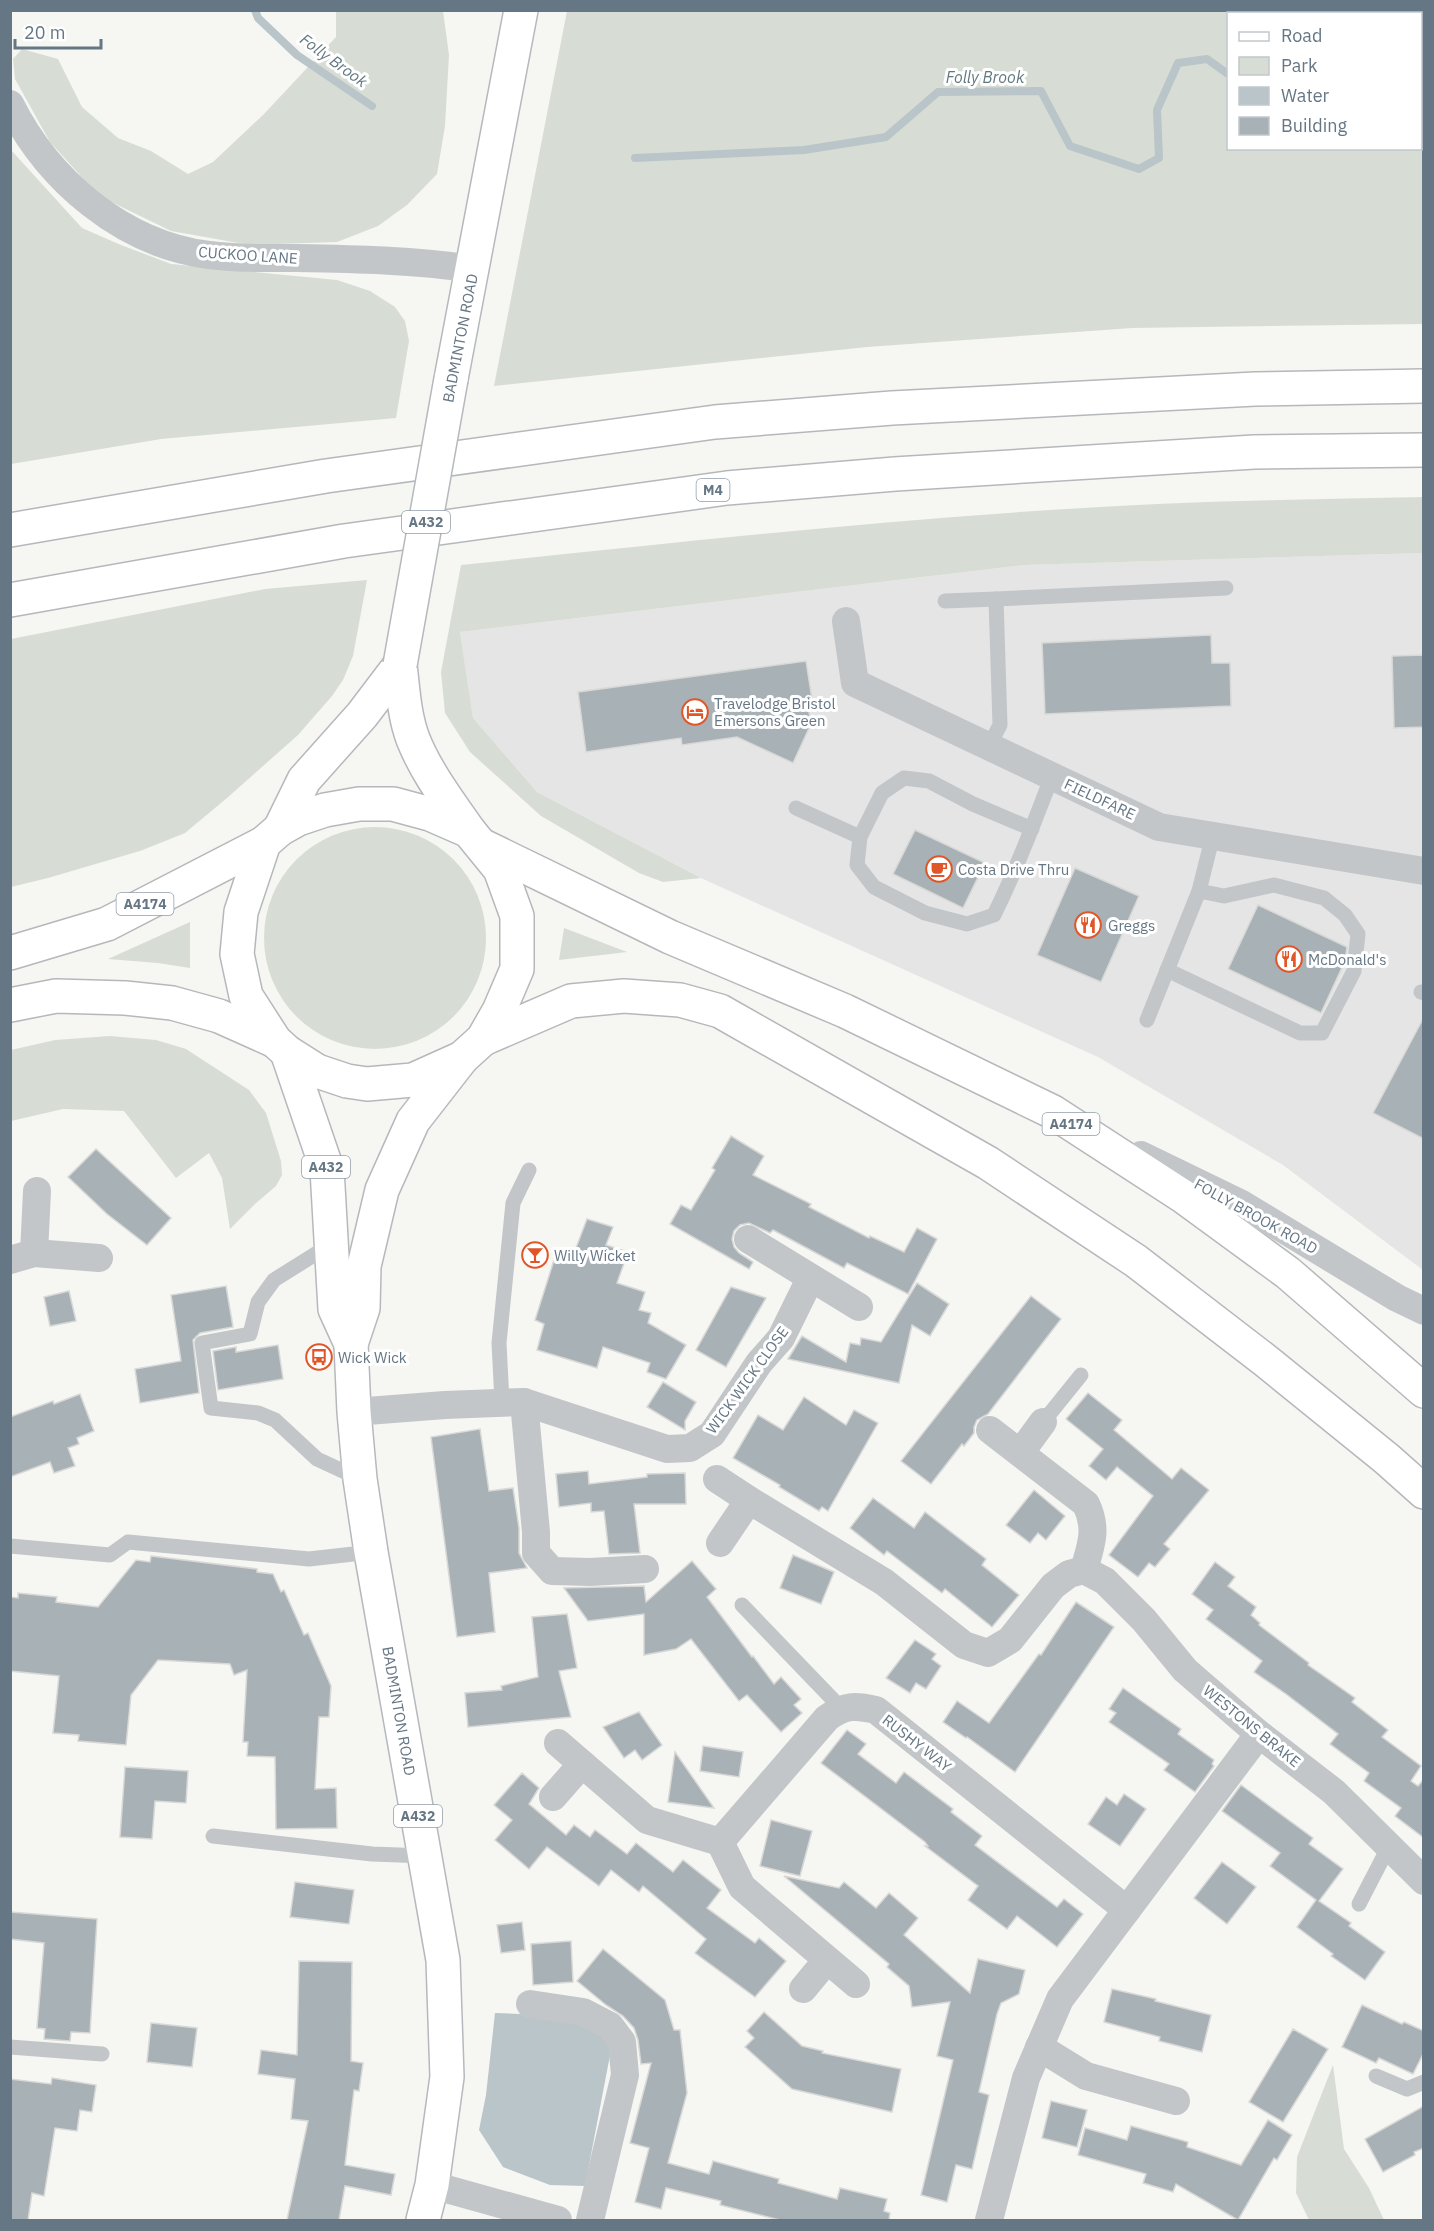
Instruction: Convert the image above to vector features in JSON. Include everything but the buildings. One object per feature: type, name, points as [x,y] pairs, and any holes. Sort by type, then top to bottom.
[{"type":"main road","name":"BADMINTON ROAD","points":[[423,2220],[432,2185],[447,2078],[443,1960],[360,1479],[351,1344],[363,1308],[364,1266],[382,1190],[413,1121],[473,1049],[499,1011],[517,969],[517,916],[500,869],[435,782],[413,739],[406,718],[400,665],[521,10]]},
{"type":"main road","points":[[10,530],[326,476],[715,422],[892,408],[1243,390],[1424,386]]},
{"type":"main road","name":"M4","points":[[10,600],[344,541],[727,488],[895,474],[1254,452],[1424,450]]},
{"type":"main road","name":"BADMINTON ROAD","points":[[351,1344],[335,1309],[327,1169],[281,1047],[246,996],[237,954],[241,912],[272,836],[304,780],[362,715],[400,665]]},
{"type":"main road","points":[[272,836],[298,819],[325,810],[359,804],[393,804],[430,814],[476,839]]},
{"type":"main road","name":"A4174","points":[[10,953],[107,924],[272,836]]},
{"type":"main road","name":"A4174","points":[[476,839],[670,937],[845,1011],[1053,1112],[1184,1197],[1288,1273],[1424,1391]]},
{"type":"main road","points":[[10,1005],[56,996],[125,998],[172,1003],[219,1016],[281,1047],[317,1071],[347,1082],[367,1084],[413,1080],[571,1001],[624,996],[680,1000],[720,1011],[988,1163],[1136,1261],[1387,1458],[1424,1492]]},
{"type":"street","name":"CUCKOO LANE","points":[[10,104],[46,159],[86,201],[132,231],[164,244],[208,255],[393,260],[473,269]]},
{"type":"street","name":"FIELDFARE","points":[[846,621],[855,682],[1159,827],[1424,871]]},
{"type":"street","name":"FOLLY BROOK ROAD","points":[[1053,1112],[1240,1203],[1396,1298],[1424,1311]]},
{"type":"street","points":[[37,1191],[22,1256],[99,1258]]},
{"type":"street","points":[[748,1239],[859,1307]]},
{"type":"street","name":"WICK WICK CLOSE","points":[[354,1412],[513,1402],[667,1449],[690,1448],[712,1434],[759,1363],[781,1338],[810,1279]]},
{"type":"street","points":[[513,1402],[536,1532],[536,1554],[552,1571],[590,1572],[645,1569]]},
{"type":"street","points":[[1021,1452],[1043,1422]]},
{"type":"street","points":[[717,1479],[884,1582],[964,1645],[988,1653],[1010,1640],[1053,1586],[1069,1574],[1084,1570],[1093,1537],[1093,1518],[1086,1504],[990,1430]]},
{"type":"street","points":[[720,1542],[749,1500]]},
{"type":"street","name":"WESTONS BRAKE","points":[[1084,1570],[1105,1581],[1144,1620],[1185,1670],[1259,1734],[1334,1792],[1424,1881]]},
{"type":"street","name":"RUSHY WAY","points":[[841,1708],[861,1707],[876,1710],[1127,1910]]},
{"type":"street","points":[[720,1842],[827,1718],[841,1708]]},
{"type":"street","points":[[989,2220],[1026,2078],[1060,1999],[1259,1734]]},
{"type":"street","points":[[558,1743],[647,1820],[720,1842],[742,1887],[856,1984]]},
{"type":"street","points":[[553,1797],[582,1764]]},
{"type":"street","points":[[803,1989],[827,1960]]},
{"type":"street","points":[[530,2004],[583,2012],[610,2026],[622,2042],[625,2075],[590,2220]]},
{"type":"street","points":[[1039,2048],[1086,2076],[1176,2101]]},
{"type":"street","points":[[432,2185],[558,2220]]},
{"type":"lane","points":[[945,601],[1226,588]]},
{"type":"lane","points":[[989,746],[1000,724],[996,599]]},
{"type":"lane","points":[[1032,829],[929,781],[904,778],[882,793],[860,837],[857,865],[874,887],[925,914],[967,924],[994,915],[1009,885],[1032,829],[1052,776]]},
{"type":"lane","points":[[796,808],[860,837]]},
{"type":"lane","points":[[1147,1020],[1199,891],[1213,835]]},
{"type":"lane","points":[[1167,970],[1300,1033],[1322,1033],[1354,971],[1358,934],[1345,915],[1324,898],[1274,885],[1224,896],[1199,891]]},
{"type":"lane","points":[[513,1402],[499,1343],[513,1203],[529,1170]]},
{"type":"lane","points":[[333,1243],[274,1280],[258,1302],[250,1334],[202,1343],[212,1408],[258,1413],[275,1420],[317,1459],[360,1479]]},
{"type":"lane","points":[[1043,1422],[1081,1375]]},
{"type":"lane","points":[[10,1546],[110,1555],[128,1542],[309,1559],[371,1552]]},
{"type":"lane","points":[[742,1605],[841,1708]]},
{"type":"lane","points":[[213,1836],[372,1854],[426,1856]]},
{"type":"lane","points":[[1359,1904],[1389,1846]]},
{"type":"lane","points":[[10,2047],[102,2054]]},
{"type":"lane","points":[[1376,2076],[1407,2089],[1424,2082]]},
{"type":"shaded area","points":[[1423,553],[1423,1270],[1283,1165],[1098,1057],[701,878],[537,792],[473,718],[460,632],[1024,565]]},
{"type":"green space","points":[[336,11],[443,11],[449,55],[445,126],[437,174],[407,205],[378,226],[337,242],[250,245],[171,231],[99,196],[50,142],[15,79],[13,59],[22,49],[58,59],[82,107],[118,138],[151,151],[188,174],[213,162],[264,114],[336,37]]},
{"type":"green space","points":[[567,11],[1423,11],[1423,324],[1132,328],[867,347],[494,386]]},
{"type":"green space","points":[[11,150],[82,228],[121,245],[171,264],[337,280],[370,291],[395,307],[405,321],[409,341],[396,418],[161,439],[11,464]]},
{"type":"green space","points":[[1423,497],[1423,553],[1024,565],[460,632],[473,718],[537,792],[701,878],[663,882],[639,873],[541,816],[470,752],[445,713],[441,672],[461,565],[982,515],[1190,503]]},
{"type":"green space","points":[[367,580],[353,656],[343,680],[298,735],[227,798],[185,833],[140,851],[11,887],[11,639],[265,589]]},
{"type":"green space","points":[[364,827],[386,827],[418,835],[454,859],[478,895],[484,916],[486,938],[484,960],[478,981],[454,1017],[418,1041],[386,1049],[364,1049],[332,1041],[296,1017],[272,981],[264,949],[264,927],[272,895],[296,859],[332,835]]},
{"type":"green space","points":[[190,922],[190,968],[108,959]]},
{"type":"green space","points":[[564,928],[627,952],[559,960]]},
{"type":"green space","points":[[110,1036],[156,1040],[186,1049],[249,1090],[266,1113],[281,1161],[282,1175],[276,1186],[230,1229],[222,1178],[209,1153],[176,1178],[124,1111],[63,1109],[11,1121],[11,1050],[55,1040]]},
{"type":"green space","points":[[1333,2065],[1344,2149],[1369,2188],[1384,2220],[1309,2220],[1296,2193],[1297,2157]]},
{"type":"water","points":[[495,2013],[569,2016],[602,2033],[611,2050],[585,2186],[550,2185],[503,2167],[479,2130],[486,2095]]},
{"type":"waterway","name":"Folly Brook","points":[[255,10],[258,18],[297,55],[372,106]]},
{"type":"waterway","name":"Folly Brook","points":[[1371,12],[1384,12]]},
{"type":"waterway","name":"Folly Brook","points":[[1422,36],[1424,40]]},
{"type":"waterway","name":"Folly Brook","points":[[635,158],[804,150],[886,137],[938,92],[1041,91],[1070,146],[1139,169],[1159,158],[1157,110],[1178,63],[1207,59],[1227,73]]},
{"type":"place","name":"Travelodge Bristol Emersons Green","points":[[695,712]]},
{"type":"place","name":"Costa Drive Thru","points":[[939,869]]},
{"type":"place","name":"Greggs","points":[[1088,925]]},
{"type":"place","name":"McDonald's","points":[[1289,959]]},
{"type":"place","name":"Willy Wicket","points":[[535,1255]]},
{"type":"place","name":"Wick Wick","points":[[319,1357]]}]
